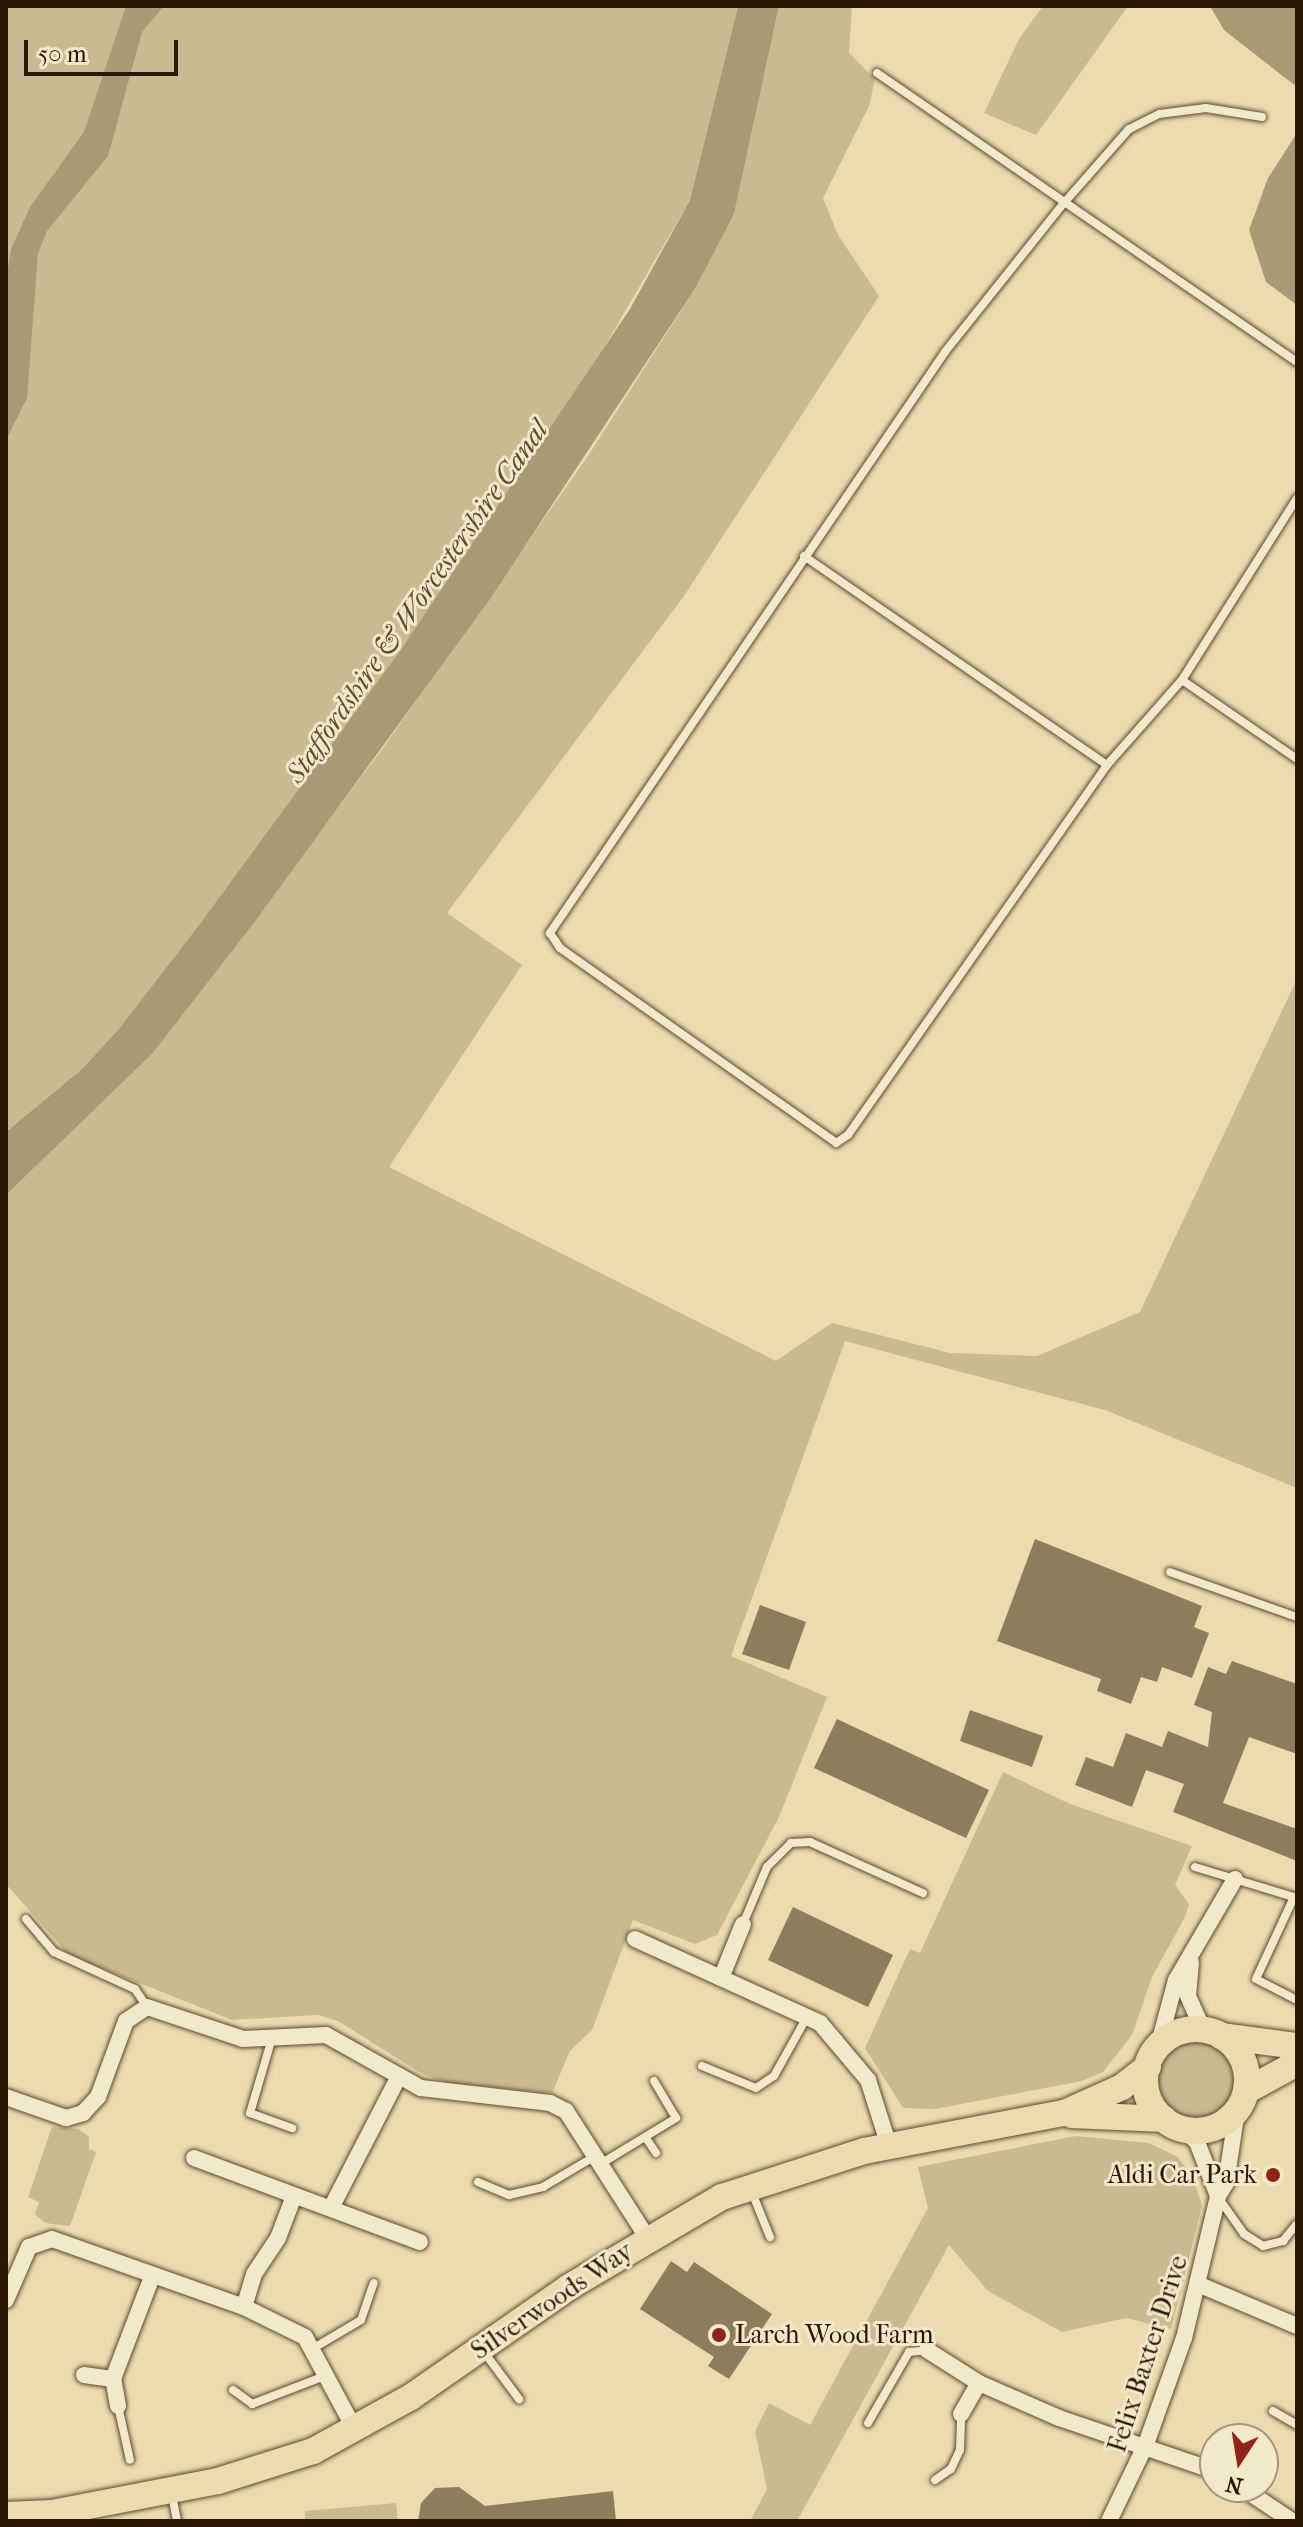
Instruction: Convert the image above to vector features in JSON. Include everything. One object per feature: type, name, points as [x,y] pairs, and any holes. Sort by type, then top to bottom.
[{"type":"main road","points":[[1297,2046],[1212,2033],[1179,2033],[1153,2057],[1148,2095],[1174,2124],[1218,2126],[1242,2101],[1297,2063]]},
{"type":"main road","points":[[1212,2033],[1244,2064],[1242,2101]]},
{"type":"main road","name":"Silverwoods Way","points":[[6,2515],[47,2517],[265,2468],[355,2430],[647,2237],[750,2186],[889,2146],[1064,2113],[1122,2087],[1153,2057]]},
{"type":"main road","name":"Silverwoods Way","points":[[1064,2113],[1174,2124]]},
{"type":"street","points":[[1153,2057],[1176,1980],[1192,1961],[1235,1879]]},
{"type":"street","points":[[721,1978],[743,1924]]},
{"type":"street","points":[[635,1939],[807,2016],[844,2045],[868,2080],[889,2146]]},
{"type":"street","points":[[1192,1961],[1188,1996],[1212,2033]]},
{"type":"street","points":[[6,2097],[66,2118],[83,2113],[98,2097],[126,2021],[147,2007],[243,2039],[326,2035],[399,2076],[450,2095],[550,2103],[580,2126],[647,2237]]},
{"type":"street","points":[[332,2206],[399,2076]]},
{"type":"street","name":"Felix Baxter Drive","points":[[1109,2521],[1146,2444],[1200,2285],[1218,2196],[1226,2183],[1242,2101]]},
{"type":"street","points":[[1174,2124],[1197,2142],[1218,2196]]},
{"type":"street","points":[[194,2158],[294,2196],[332,2206],[420,2242]]},
{"type":"street","points":[[244,2307],[254,2274],[278,2238],[294,2196]]},
{"type":"street","points":[[6,2300],[23,2256],[45,2239],[70,2243],[152,2277],[244,2307],[291,2326],[312,2349],[355,2430]]},
{"type":"street","points":[[118,2406],[113,2379],[152,2277]]},
{"type":"street","points":[[1200,2285],[1297,2326]]},
{"type":"street","points":[[927,2350],[979,2383],[1059,2418],[1146,2444],[1199,2465]]},
{"type":"street","points":[[84,2375],[113,2379]]},
{"type":"street","points":[[961,2414],[979,2383]]},
{"type":"street","points":[[1265,2503],[1292,2521]]},
{"type":"lane","points":[[877,73],[1063,204],[1297,362]]},
{"type":"lane","points":[[1262,117],[1206,108],[1159,114],[1129,129],[1063,204],[945,352],[550,933],[560,948],[836,1143],[848,1135],[1107,765],[1182,680],[1297,498]]},
{"type":"lane","points":[[804,556],[1107,765]]},
{"type":"lane","points":[[1182,680],[1297,759]]},
{"type":"lane","points":[[1170,1572],[1297,1617]]},
{"type":"lane","points":[[743,1924],[767,1867],[791,1843],[810,1842],[923,1893]]},
{"type":"lane","points":[[1195,1867],[1296,1897],[1256,1979],[1297,2000]]},
{"type":"lane","points":[[26,1919],[54,1952],[135,1989],[147,2007]]},
{"type":"lane","points":[[702,2066],[756,2088],[774,2076],[807,2016]]},
{"type":"lane","points":[[272,2037],[273,2047],[250,2113],[292,2128]]},
{"type":"lane","points":[[478,2182],[509,2195],[543,2187],[646,2138],[676,2118],[654,2081]]},
{"type":"lane","points":[[646,2138],[656,2153]]},
{"type":"lane","points":[[750,2186],[770,2237]]},
{"type":"lane","points":[[1218,2196],[1244,2234],[1263,2246],[1283,2241],[1297,2224]]},
{"type":"lane","points":[[312,2349],[361,2320],[374,2283]]},
{"type":"lane","points":[[481,2348],[519,2399]]},
{"type":"lane","points":[[868,2423],[909,2352],[927,2350]]},
{"type":"lane","points":[[233,2390],[252,2404],[327,2375]]},
{"type":"lane","points":[[118,2406],[130,2460]]},
{"type":"lane","points":[[1273,2411],[1297,2425]]},
{"type":"lane","points":[[935,2480],[951,2469],[960,2450],[961,2414]]},
{"type":"lane","points":[[171,2490],[177,2521]]},
{"type":"shaded area","points":[[6,6],[738,6],[690,200],[585,380],[400,651],[199,925],[118,1030],[82,1069],[6,1132]]},
{"type":"shaded area","points":[[126,6],[164,6],[142,32],[108,156],[47,231],[38,253],[27,398],[6,440],[6,281],[11,249],[30,207],[84,132]]},
{"type":"shaded area","points":[[738,6],[779,6],[734,214],[696,287],[490,599],[253,924],[152,1054],[6,1195],[6,1132],[82,1069],[118,1030],[199,925],[400,651],[630,309],[690,200]]},
{"type":"shaded area","points":[[779,6],[852,6],[849,53],[875,79],[869,106],[823,198],[838,235],[879,296],[684,596],[447,913],[522,965],[389,1167],[776,1361],[832,1323],[950,1353],[1037,1356],[1140,1312],[1297,979],[1297,1488],[1105,1410],[845,1341],[731,1656],[827,1697],[779,1817],[717,1935],[695,1944],[633,1920],[592,2030],[570,2051],[552,2093],[450,2083],[422,2074],[338,2021],[317,2015],[232,2020],[69,1955],[6,1884],[6,1195],[152,1054],[383,748],[588,456],[696,287],[734,214]]},
{"type":"shaded area","points":[[1043,6],[1128,6],[1036,135],[984,113],[1019,39]]},
{"type":"shaded area","points":[[1210,6],[1297,6],[1297,87],[1224,30]]},
{"type":"shaded area","points":[[1297,133],[1297,305],[1266,282],[1249,230],[1268,178]]},
{"type":"shaded area","points":[[1003,1772],[1070,1804],[1192,1846],[1175,1885],[1189,1904],[1152,1977],[1132,2035],[1103,2072],[1082,2081],[935,2109],[903,2108],[865,2048],[910,1949],[920,1953]]},
{"type":"shaded area","points":[[1196,2042],[1210,2045],[1223,2053],[1231,2066],[1234,2080],[1231,2094],[1223,2107],[1210,2115],[1196,2118],[1182,2115],[1169,2107],[1161,2094],[1158,2080],[1161,2066],[1169,2053],[1182,2045]]},
{"type":"shaded area","points":[[52,2127],[79,2129],[89,2137],[89,2149],[96,2152],[70,2226],[45,2223],[35,2214],[39,2202],[28,2197]]},
{"type":"shaded area","points":[[1076,2136],[1149,2143],[1178,2157],[1193,2178],[1202,2206],[1171,2329],[1126,2318],[1062,2332],[988,2291],[949,2245],[797,2521],[750,2521],[767,2489],[755,2431],[769,2403],[810,2425],[928,2208],[918,2167]]},
{"type":"shaded area","points":[[396,2503],[398,2521],[305,2521],[305,2511]]},
{"type":"building","points":[[1035,1539],[1202,1606],[1194,1627],[1209,1633],[1192,1678],[1162,1667],[1157,1682],[1141,1677],[1131,1704],[1097,1691],[1101,1679],[997,1641]]},
{"type":"building","points":[[760,1605],[806,1622],[789,1670],[742,1654]]},
{"type":"building","points":[[1232,1661],[1297,1684],[1297,1754],[1249,1737],[1223,1803],[1297,1829],[1297,1861],[1173,1812],[1184,1784],[1146,1770],[1132,1807],[1075,1785],[1086,1757],[1113,1767],[1126,1733],[1162,1747],[1168,1731],[1208,1747],[1212,1712],[1194,1705],[1208,1667],[1226,1674]]},
{"type":"building","points":[[970,1710],[1043,1736],[1032,1767],[960,1741]]},
{"type":"building","points":[[837,1719],[989,1790],[966,1838],[814,1768]]},
{"type":"building","points":[[793,1907],[893,1955],[868,2007],[768,1960]]},
{"type":"building","name":"Larch Wood Farm","points":[[671,2261],[687,2272],[694,2262],[772,2314],[729,2379],[708,2366],[714,2357],[640,2309]]},
{"type":"building","points":[[459,2487],[485,2506],[613,2491],[616,2521],[418,2521],[421,2503],[435,2488]]},
{"type":"place","name":"Aldi Car Park","points":[[1273,2175]]},
{"type":"place","name":"Larch Wood Farm","points":[[719,2335]]},
{"type":"water label","name":"Staffordshire & Worcestershire Canal","points":[[417,602]]}]
